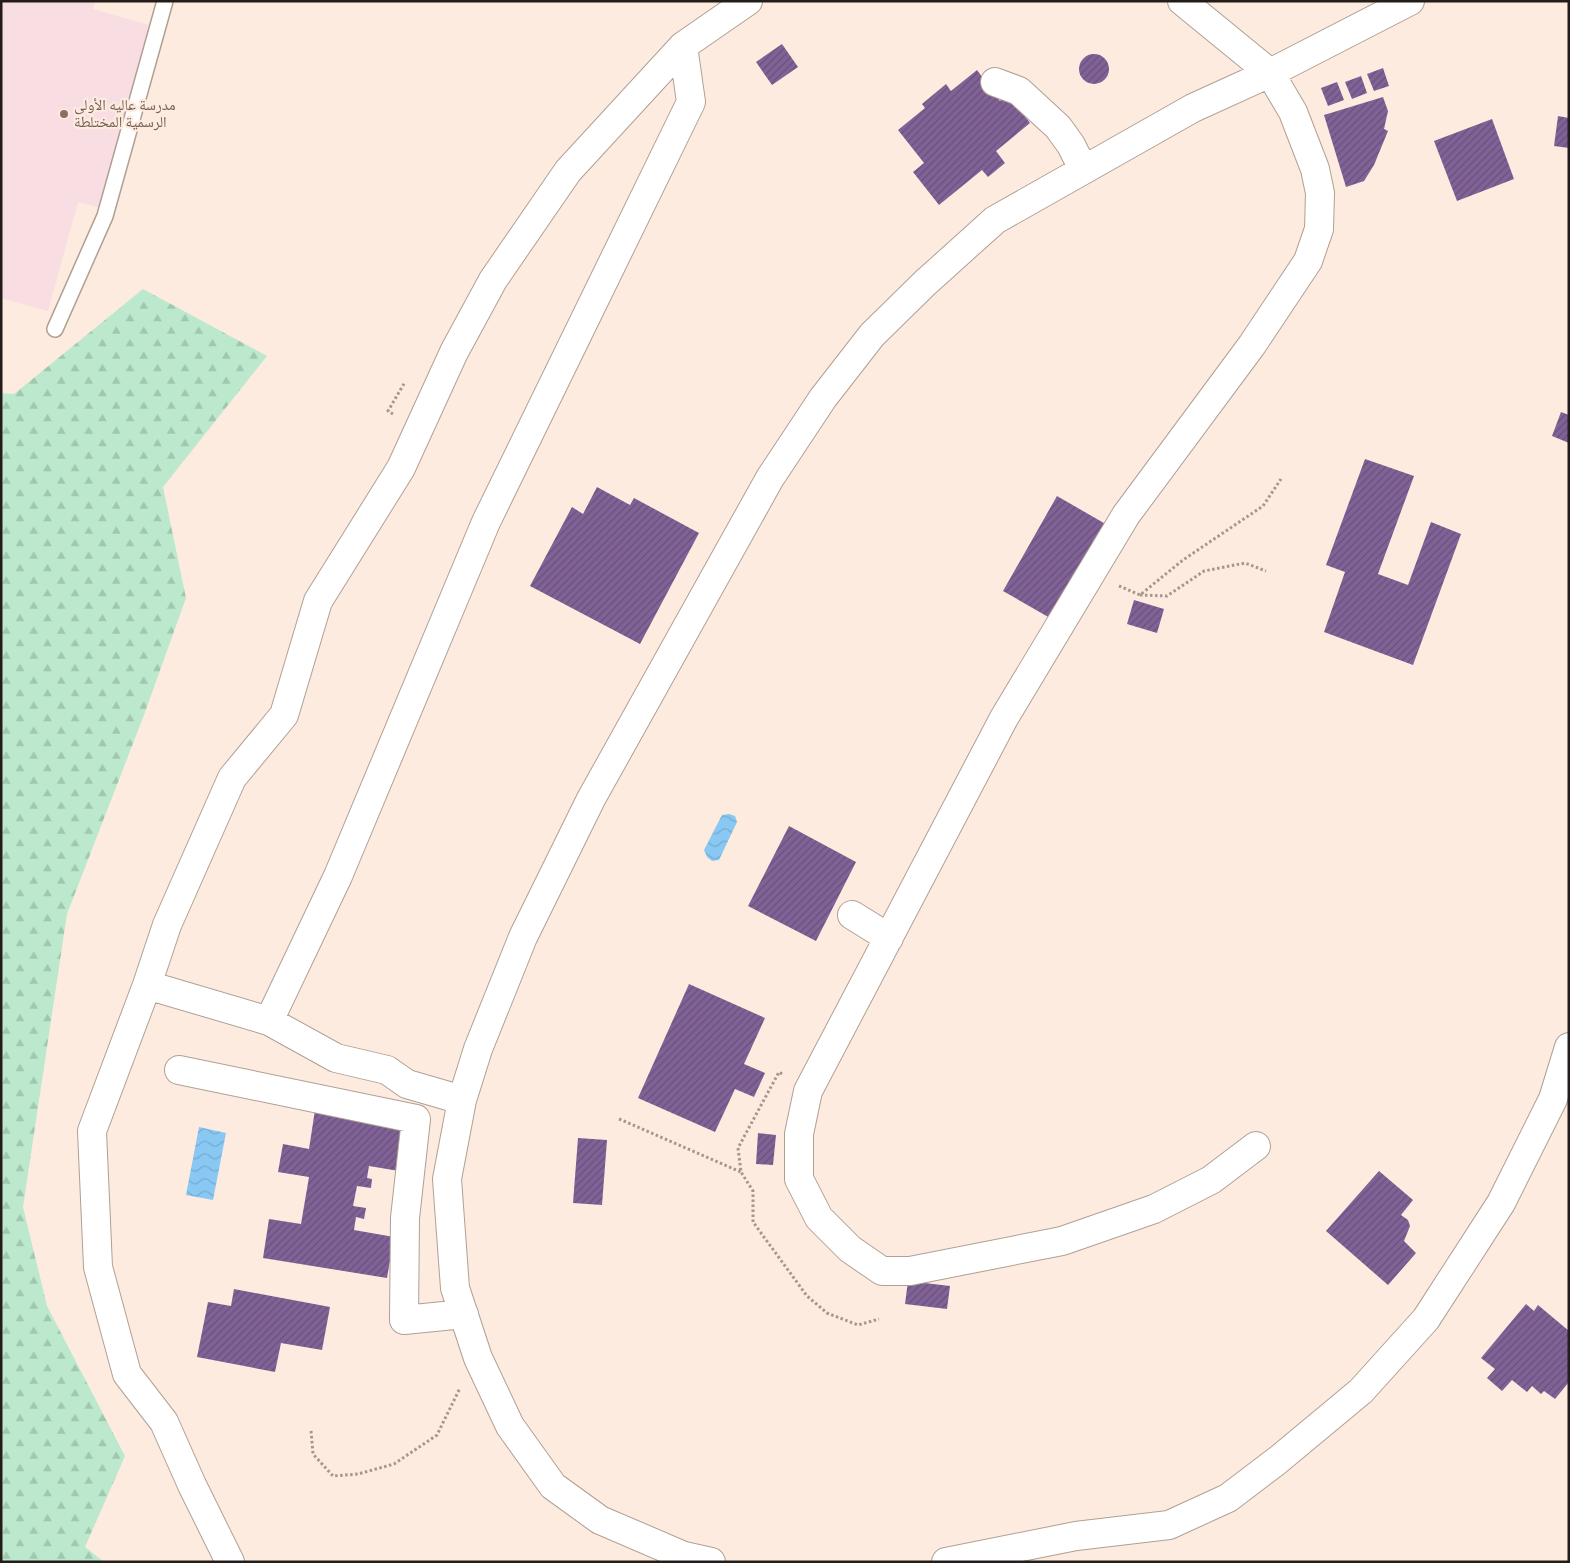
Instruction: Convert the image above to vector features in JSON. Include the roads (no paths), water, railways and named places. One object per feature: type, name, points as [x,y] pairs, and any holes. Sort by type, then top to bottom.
[{"type":"street","points":[[230,1562],[164,1422],[127,1374],[98,1266],[92,1131],[147,985],[167,925],[232,778],[284,715],[318,601],[400,468],[454,352],[493,280],[568,171],[683,46],[748,1]]},
{"type":"street","points":[[1182,1],[1270,73],[1293,112],[1317,177],[1320,193],[1319,229],[1308,261],[1252,345],[1126,515],[1004,718],[808,1091],[799,1134],[799,1179],[819,1218],[850,1249],[882,1271],[910,1271],[1062,1242],[1154,1209],[1211,1180],[1256,1146]]},
{"type":"street","points":[[712,1562],[684,1556],[600,1520],[552,1486],[510,1426],[478,1358],[456,1288],[447,1180],[462,1100],[478,1049],[523,937],[591,799],[770,478],[818,406],[872,335],[925,283],[995,220],[1192,108],[1270,73],[1410,1]]},
{"type":"street","points":[[269,1021],[338,876],[486,522],[691,102],[683,46]]},
{"type":"street","points":[[995,82],[1019,91],[1058,128],[1071,145],[1083,169]]},
{"type":"street","points":[[852,915],[890,938]]},
{"type":"street","points":[[147,985],[269,1021],[336,1058],[387,1070],[408,1084],[462,1100]]},
{"type":"street","points":[[946,1562],[1076,1536],[1170,1524],[1228,1498],[1286,1454],[1361,1391],[1426,1319],[1501,1203],[1553,1099],[1569,1047]]},
{"type":"street","points":[[179,1070],[416,1119],[405,1218],[404,1320],[464,1314]]},
{"type":"lane","points":[[55,329],[105,216],[165,1]]},
{"type":"water","points":[[729,814],[735,816],[737,822],[719,860],[712,861],[707,857],[704,850],[722,815]]},
{"type":"water","points":[[199,1127],[226,1133],[213,1200],[186,1195]]},
{"type":"place","name":"مدرسة عاليه الأولى الرسمية المختلطة","points":[[64,114]]}]
